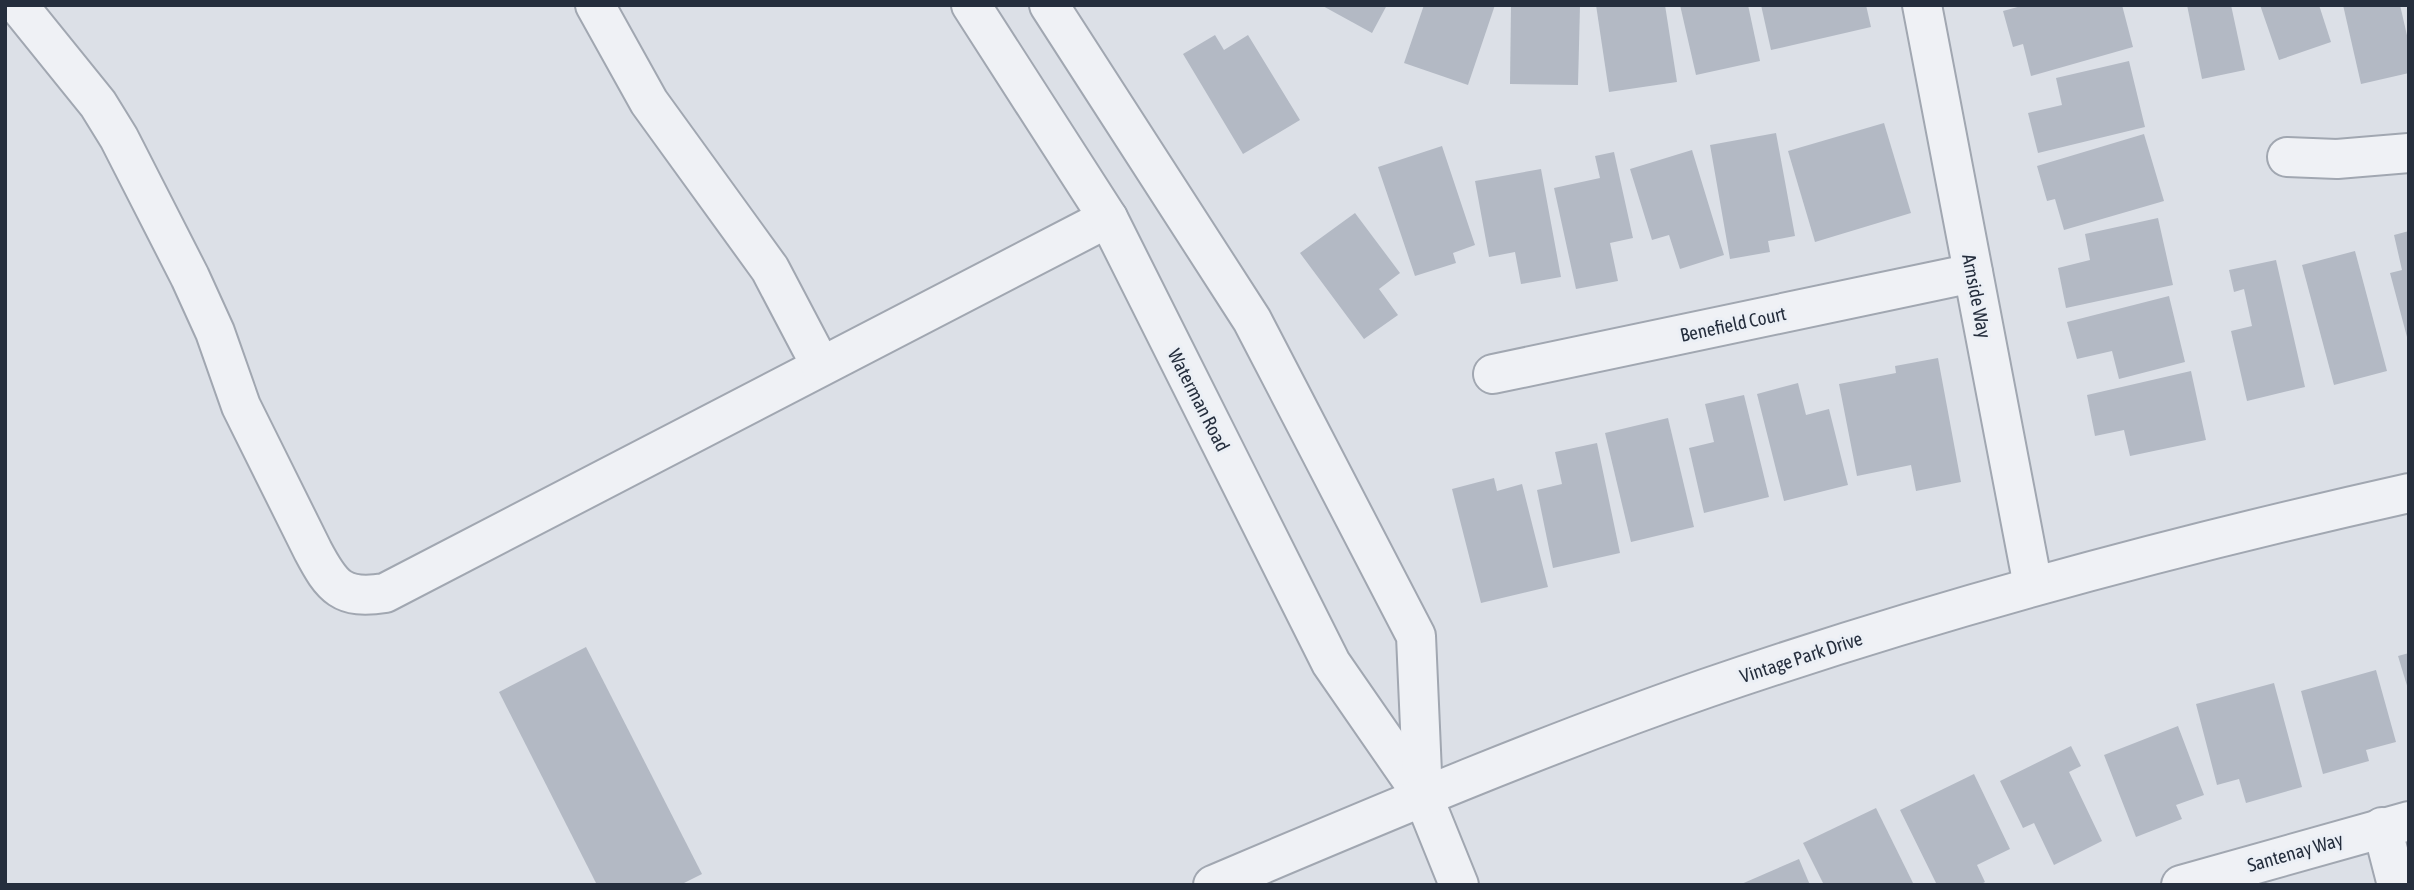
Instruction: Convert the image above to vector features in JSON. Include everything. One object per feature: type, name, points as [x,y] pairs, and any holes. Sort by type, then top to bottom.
[{"type":"street","points":[[19,5],[98,104],[119,138],[190,277],[215,332],[241,406],[324,572],[339,589],[359,597],[385,593],[1108,218]]},
{"type":"street","points":[[595,5],[649,102],[770,269],[821,366]]},
{"type":"street","name":"Waterman Road","points":[[971,5],[1108,218],[1331,663],[1423,796],[1459,885]]},
{"type":"street","name":"Waterman Road","points":[[1049,5],[1252,320],[1416,636],[1423,796]]},
{"type":"street","name":"Arnside Way","points":[[1922,5],[2033,586]]},
{"type":"street","points":[[2287,157],[2337,159],[2409,153]]},
{"type":"street","name":"Benefield Court","points":[[1493,374],[1973,273]]},
{"type":"street","name":"Vintage Park Drive","points":[[1213,885],[1423,796],[1707,689],[1856,639],[2033,586],[2232,533],[2409,493]]},
{"type":"street","points":[[2395,824],[2398,885]]},
{"type":"street","name":"Santenay Way","points":[[2181,885],[2395,824]]},
{"type":"building","points":[[1321,5],[1387,5],[1372,33]]},
{"type":"building","points":[[1424,5],[1495,5],[1468,85],[1404,63]]},
{"type":"building","points":[[1511,5],[1580,6],[1578,85],[1510,84]]},
{"type":"building","points":[[1596,5],[1665,5],[1677,82],[1609,92]]},
{"type":"building","points":[[1680,5],[1748,5],[1760,61],[1696,75]]},
{"type":"building","points":[[1761,5],[1866,5],[1871,27],[1771,50]]},
{"type":"building","points":[[2025,5],[2122,5],[2133,47],[2031,76],[2023,44],[2013,47],[2003,11]]},
{"type":"building","points":[[2187,5],[2231,5],[2245,70],[2202,79]]},
{"type":"building","points":[[2260,5],[2319,5],[2331,42],[2279,60]]},
{"type":"building","points":[[2343,5],[2400,5],[2409,44],[2409,73],[2361,84]]},
{"type":"building","points":[[1215,35],[1224,50],[1248,35],[1300,120],[1243,154],[1183,54]]},
{"type":"building","points":[[2129,61],[2145,127],[2038,153],[2028,113],[2062,105],[2056,78]]},
{"type":"building","points":[[1884,123],[1911,213],[1815,242],[1788,151]]},
{"type":"building","points":[[1776,133],[1795,236],[1768,241],[1770,252],[1730,259],[1710,145]]},
{"type":"building","points":[[2144,134],[2164,201],[2064,230],[2055,199],[2047,201],[2037,166]]},
{"type":"building","points":[[1442,146],[1475,245],[1453,253],[1456,263],[1415,276],[1378,167]]},
{"type":"building","points":[[1692,150],[1724,255],[1680,269],[1669,235],[1652,240],[1630,169]]},
{"type":"building","points":[[1614,152],[1633,238],[1610,243],[1618,281],[1576,289],[1554,188],[1600,178],[1595,156]]},
{"type":"building","points":[[1541,169],[1561,277],[1521,284],[1515,252],[1489,257],[1475,181]]},
{"type":"building","points":[[1355,213],[1400,273],[1379,289],[1398,315],[1364,339],[1300,253]]},
{"type":"building","points":[[2158,218],[2173,285],[2066,308],[2058,268],[2090,260],[2085,234]]},
{"type":"building","points":[[2409,231],[2407,337],[2390,273],[2402,270],[2394,235]]},
{"type":"building","points":[[2355,251],[2387,371],[2334,385],[2302,265]]},
{"type":"building","points":[[2276,260],[2305,387],[2247,401],[2231,331],[2252,326],[2244,289],[2234,292],[2229,270]]},
{"type":"building","points":[[2169,296],[2185,362],[2119,379],[2112,351],[2077,359],[2067,322]]},
{"type":"building","points":[[1938,358],[1961,482],[1916,491],[1911,465],[1857,476],[1839,384],[1896,373],[1895,366]]},
{"type":"building","points":[[2191,371],[2206,440],[2130,456],[2124,430],[2095,436],[2087,395]]},
{"type":"building","points":[[1798,383],[1806,415],[1829,409],[1848,485],[1784,501],[1757,394]]},
{"type":"building","points":[[1744,395],[1769,497],[1704,513],[1689,448],[1714,442],[1705,404]]},
{"type":"building","points":[[1668,418],[1694,527],[1631,542],[1605,433]]},
{"type":"building","points":[[1597,443],[1620,553],[1553,568],[1537,490],[1562,484],[1555,452]]},
{"type":"building","points":[[1494,478],[1497,491],[1522,484],[1548,587],[1481,603],[1452,489]]},
{"type":"building","points":[[586,647],[702,874],[680,885],[597,885],[499,692]]},
{"type":"building","points":[[2409,653],[2409,688],[2408,689],[2398,656]]},
{"type":"building","points":[[2376,670],[2396,742],[2366,750],[2369,761],[2323,774],[2301,691]]},
{"type":"building","points":[[2274,683],[2302,787],[2246,803],[2239,779],[2217,785],[2196,704]]},
{"type":"building","points":[[2178,726],[2204,795],[2176,805],[2182,819],[2136,837],[2104,755]]},
{"type":"building","points":[[2071,746],[2081,766],[2069,772],[2102,841],[2054,865],[2034,823],[2023,828],[2000,781]]},
{"type":"building","points":[[1974,774],[2010,849],[1977,865],[1985,882],[1979,885],[1937,885],[1900,810]]},
{"type":"building","points":[[1876,808],[1914,885],[1824,885],[1803,843]]},
{"type":"building","points":[[1799,859],[1810,885],[1739,885]]}]
